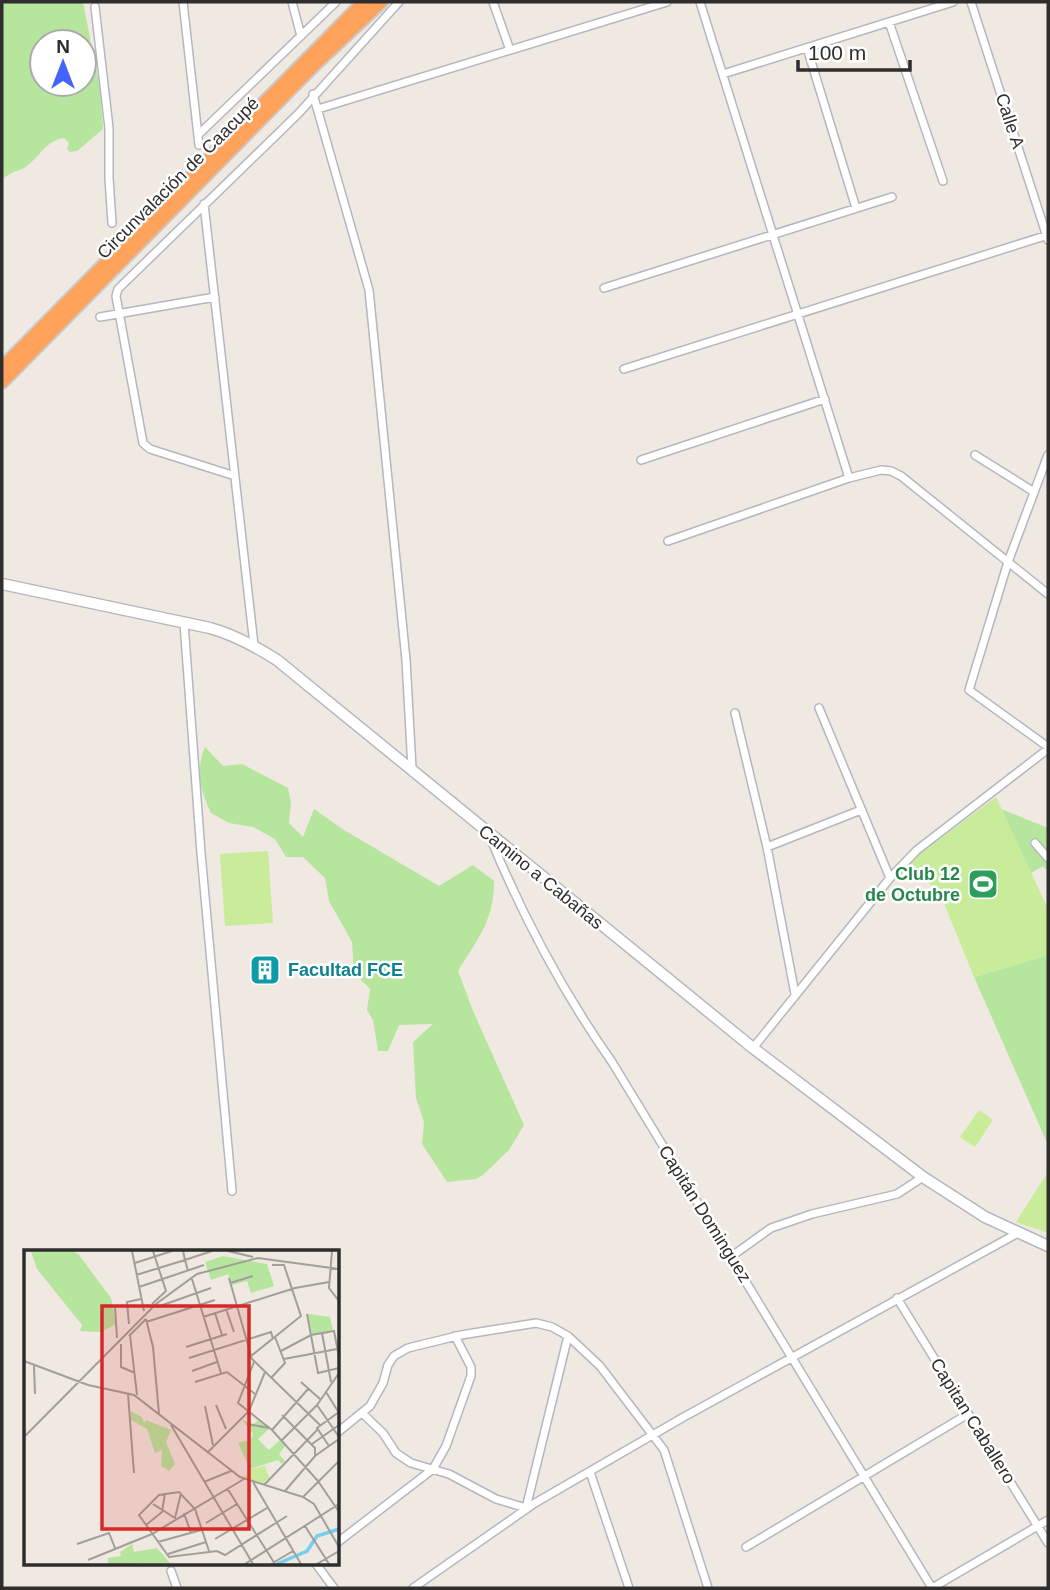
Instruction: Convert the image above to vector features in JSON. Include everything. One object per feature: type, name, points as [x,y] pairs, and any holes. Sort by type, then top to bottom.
[{"type":"highway","name":"Circunvalación de Caacupé","points":[[2,368],[373,4]]},
{"type":"highway","name":"Circunvalación de Caacupé","points":[[2,382],[373,4]]},
{"type":"street","points":[[183,2],[199,145]]},
{"type":"street","points":[[292,2],[301,36]]},
{"type":"street","points":[[198,135],[336,2]]},
{"type":"street","points":[[373,4],[397,2]]},
{"type":"street","points":[[235,476],[150,449],[143,443],[116,296],[118,289],[299,113],[397,2]]},
{"type":"street","points":[[493,2],[510,50]]},
{"type":"street","points":[[318,109],[667,2]]},
{"type":"street","points":[[699,2],[849,478]]},
{"type":"street","points":[[723,74],[953,2]]},
{"type":"street","name":"Calle A","points":[[971,2],[1048,237]]},
{"type":"street","points":[[96,7],[109,128],[112,223]]},
{"type":"street","points":[[889,22],[943,181]]},
{"type":"street","points":[[807,48],[856,208]]},
{"type":"street","points":[[313,94],[369,290],[406,660],[412,768]]},
{"type":"street","points":[[604,288],[892,197]]},
{"type":"street","points":[[204,204],[254,645]]},
{"type":"street","points":[[624,369],[1048,237]]},
{"type":"street","points":[[100,317],[215,297]]},
{"type":"street","points":[[641,460],[825,399]]},
{"type":"street","points":[[975,455],[1034,492]]},
{"type":"street","points":[[753,1048],[890,878],[917,850],[1048,748],[969,690],[1008,562],[1048,455]]},
{"type":"street","points":[[668,541],[849,478],[881,470],[891,471],[901,476],[1048,594]]},
{"type":"street","name":"Camino a Cabañas","points":[[2,583],[233,635],[254,645],[277,660],[412,768],[488,835],[753,1048],[923,1177],[985,1217],[1048,1246]]},
{"type":"street","points":[[184,623],[201,853],[232,1191]]},
{"type":"street","points":[[818,708],[890,878]]},
{"type":"street","points":[[735,713],[767,847],[795,994]]},
{"type":"street","points":[[767,847],[861,810]]},
{"type":"street","name":"Capitán Dominguez","points":[[488,835],[542,949],[580,1017],[612,1062],[732,1256],[932,1588]]},
{"type":"street","points":[[1035,843],[1048,858]]},
{"type":"street","points":[[732,1256],[771,1228],[812,1214],[897,1194],[923,1177]]},
{"type":"street","points":[[413,1588],[526,1508],[793,1356],[1018,1233]]},
{"type":"street","name":"Capitan Caballero","points":[[897,1298],[1048,1543]]},
{"type":"street","points":[[340,1430],[370,1406],[383,1383],[388,1365],[394,1356],[408,1348],[455,1336],[536,1323],[552,1327],[568,1336],[600,1366],[664,1450],[708,1588]]},
{"type":"street","points":[[340,1540],[433,1469],[446,1446],[471,1376],[471,1367],[455,1336]]},
{"type":"street","points":[[526,1508],[568,1336]]},
{"type":"street","points":[[362,1413],[383,1433],[396,1453],[411,1463],[449,1474],[496,1499],[526,1508]]},
{"type":"street","points":[[746,1547],[968,1414]]},
{"type":"street","points":[[590,1472],[629,1588]]},
{"type":"street","points":[[932,1588],[1048,1520]]},
{"type":"street","points":[[318,1566],[334,1588]]},
{"type":"street","points":[[171,1572],[177,1588]]},
{"type":"green space","points":[[2,2],[83,2],[88,28],[28,28],[28,98],[98,98],[98,79],[103,129],[77,151],[70,152],[67,149],[69,143],[64,138],[58,139],[27,166],[2,180]]},
{"type":"green space","points":[[205,747],[223,766],[242,764],[288,788],[291,803],[289,823],[303,837],[314,809],[344,830],[439,886],[473,865],[494,881],[488,918],[458,971],[524,1125],[509,1150],[484,1174],[476,1179],[447,1182],[422,1144],[424,1122],[416,1098],[413,1042],[433,1024],[399,1025],[388,1051],[378,1051],[373,1020],[367,1010],[370,989],[354,973],[352,942],[329,901],[325,878],[303,857],[286,857],[275,839],[253,827],[229,823],[211,813],[200,780],[200,764]]},
{"type":"green space","name":"Club 12 de Octubre","points":[[996,797],[1048,909],[1048,955],[974,977],[941,896],[909,862]]},
{"type":"green space","points":[[1001,809],[1048,828],[1048,872],[1043,866],[1031,873]]},
{"type":"green space","points":[[268,851],[273,923],[225,926],[220,854]]},
{"type":"green space","points":[[1048,955],[1048,1145],[974,977]]},
{"type":"green space","points":[[979,1110],[993,1120],[975,1147],[960,1137]]},
{"type":"green space","points":[[1048,1172],[1048,1233],[1016,1222]]},
{"type":"place","name":"Club 12 de Octubre","points":[[983,884]]},
{"type":"place","name":"Facultad FCE","points":[[265,970]]}]
